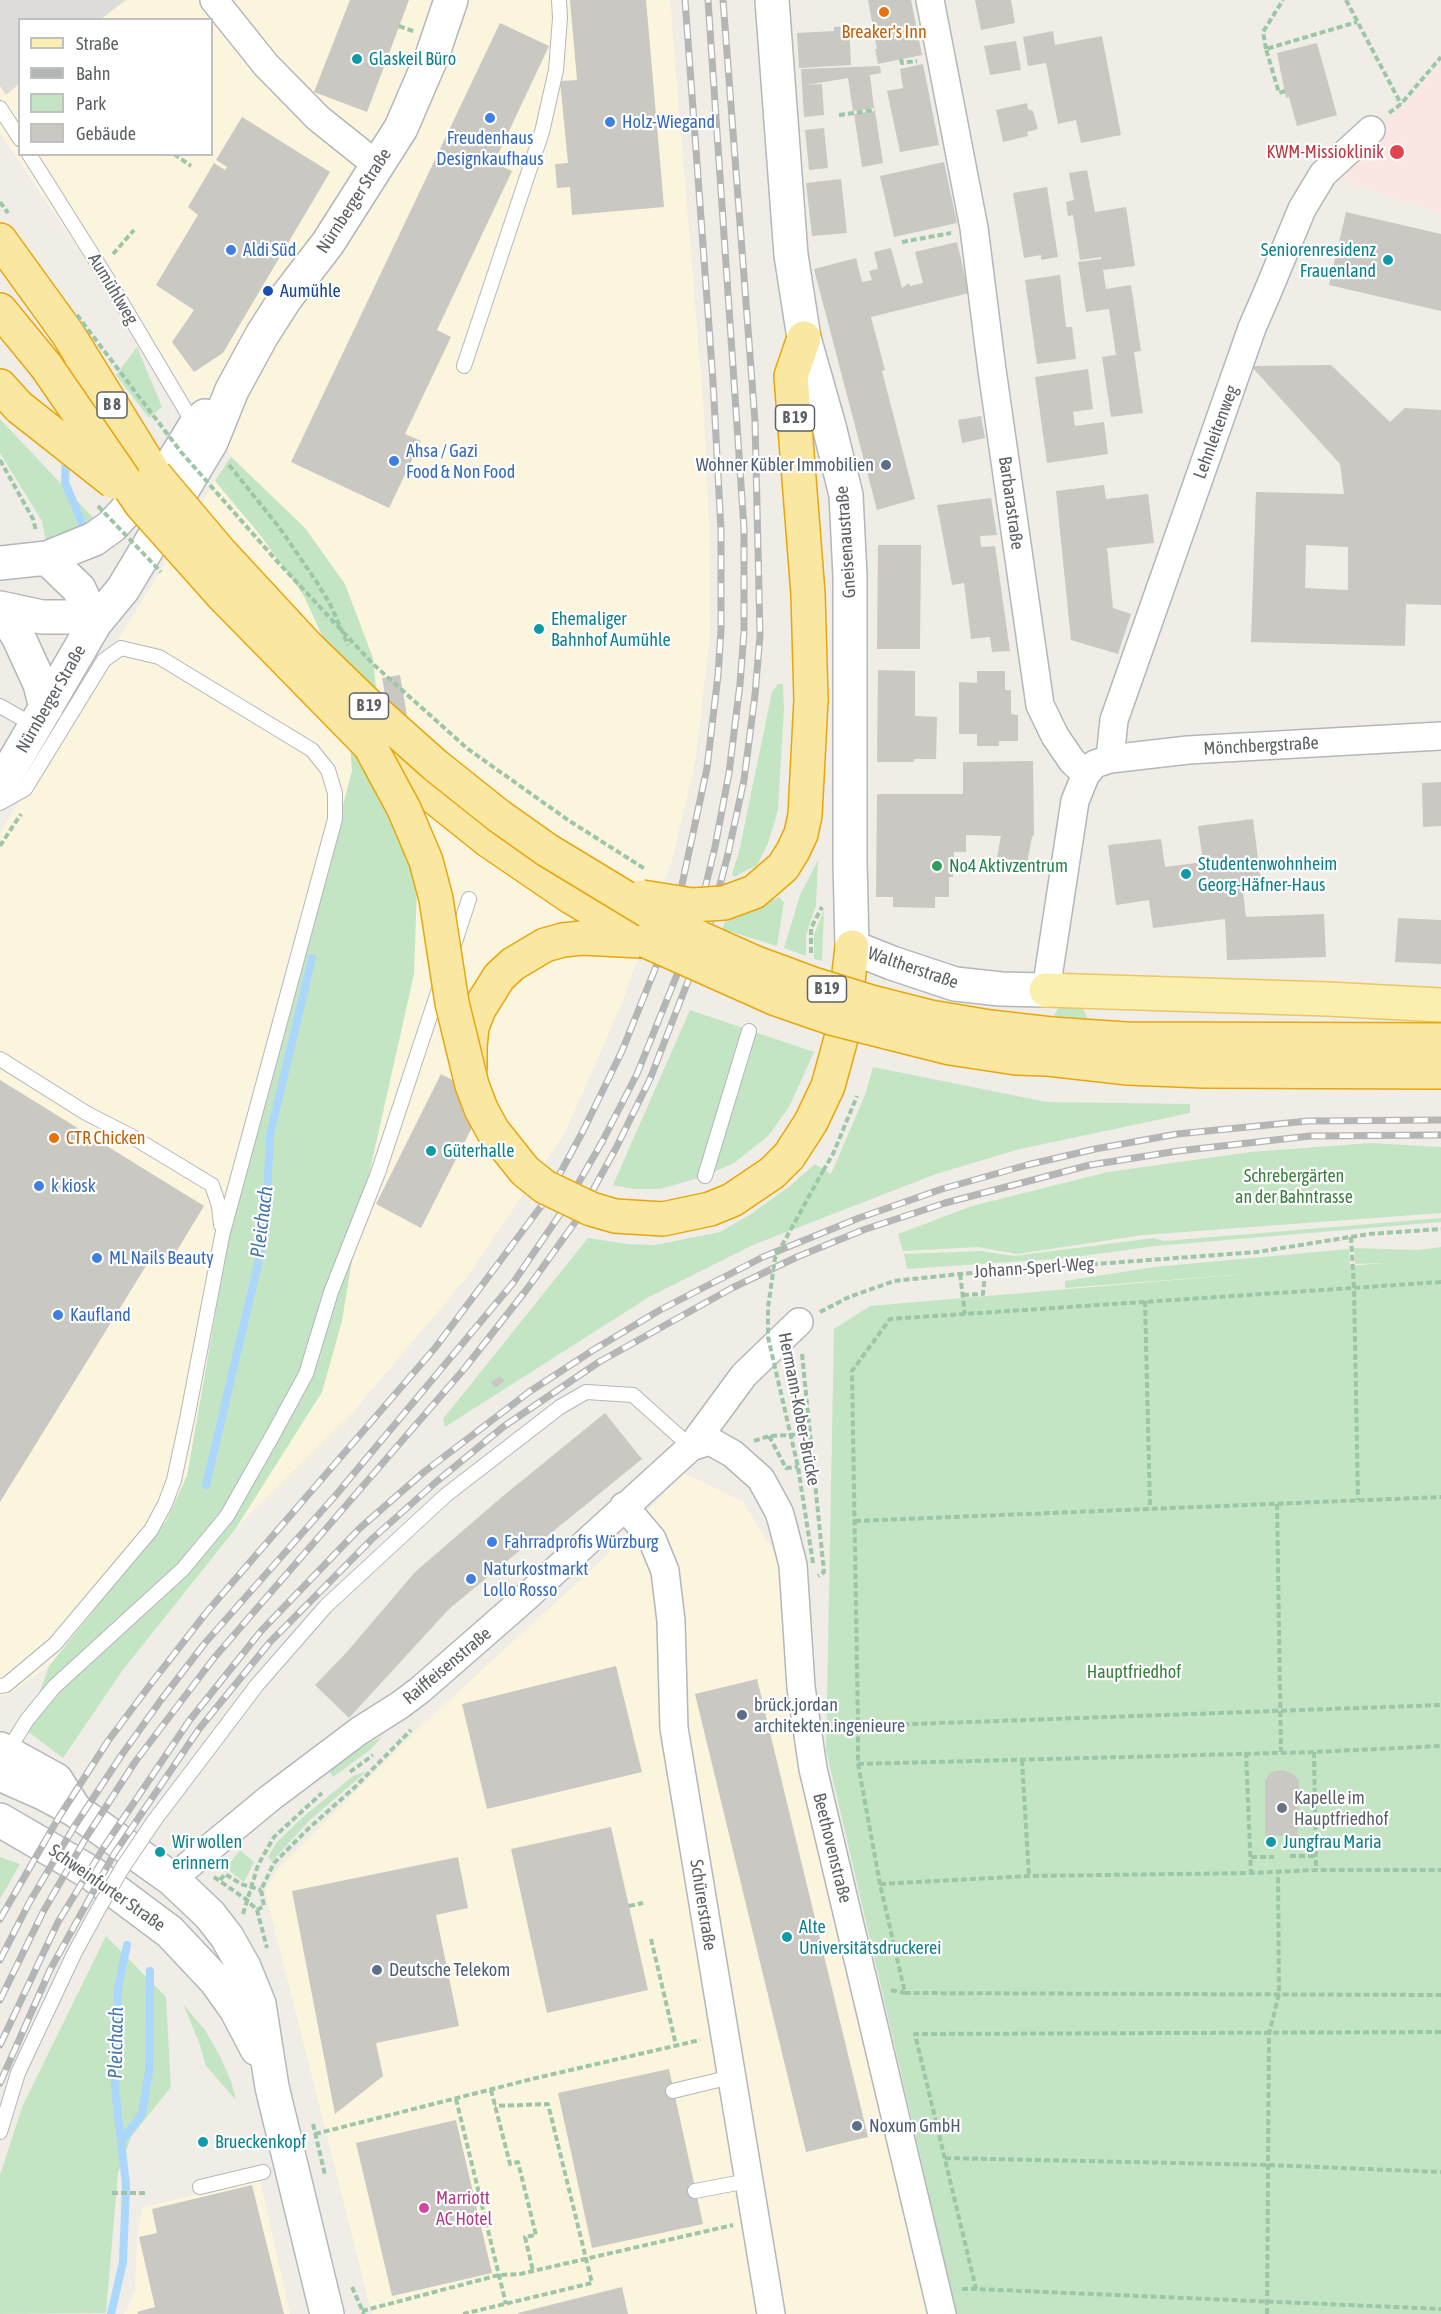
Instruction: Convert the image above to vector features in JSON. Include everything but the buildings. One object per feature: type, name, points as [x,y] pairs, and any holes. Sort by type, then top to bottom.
[{"type":"highway","name":"B 8","points":[[0,240],[72,325],[165,467]]},
{"type":"highway","name":"B 19","points":[[0,310],[46,366],[141,504],[223,596],[370,746],[489,841],[571,897],[646,941],[776,999],[831,1018],[950,1048],[1016,1058],[1049,1047],[1126,1039],[1441,1040]]},
{"type":"highway","name":"B 19","points":[[620,894],[692,905],[724,903],[753,892],[769,881],[783,867],[801,834],[805,815],[811,700],[808,594],[791,376],[804,338]]},
{"type":"highway","name":"B 19","points":[[46,366],[165,467],[220,552],[307,646],[370,708],[435,765],[499,816],[547,850],[700,938],[756,963],[871,1002],[930,1017],[990,1027],[1049,1047],[1128,1068],[1204,1071],[1441,1072]]},
{"type":"highway","name":"B 19","points":[[10,397],[141,504]]},
{"type":"highway","points":[[370,746],[412,826],[426,861],[436,898],[452,1003],[472,1085],[481,1109],[493,1131],[525,1171],[545,1187],[567,1199],[615,1216],[663,1219],[710,1209],[753,1188],[789,1156],[811,1122],[828,1086],[842,1035],[852,947]]},
{"type":"highway","points":[[472,1085],[470,1046],[472,1027],[488,992],[513,964],[545,945],[563,940],[582,938],[646,941]]},
{"type":"main road","points":[[1046,990],[1441,1005]]},
{"type":"street","points":[[214,0],[266,65],[318,118],[378,166]]},
{"type":"street","name":"Nürnberger Straße","points":[[0,786],[99,618],[123,589],[211,442],[232,390],[262,335],[285,299],[328,243],[401,128],[432,56],[452,0]]},
{"type":"street","name":"Gneisenaustraße","points":[[772,0],[791,255],[804,338],[846,495],[850,576],[852,947]]},
{"type":"street","name":"Barbarastraße","points":[[930,0],[974,228],[1040,705],[1055,736],[1072,761],[1086,774]]},
{"type":"street","name":"Lehnleitenweg","points":[[1110,759],[1114,720],[1252,328],[1302,209],[1323,174],[1371,130]]},
{"type":"street","name":"Nürnberger Straße","points":[[99,618],[105,577],[165,467],[195,426],[232,390]]},
{"type":"street","points":[[0,569],[45,558],[94,539],[112,526],[165,467]]},
{"type":"street","points":[[0,563],[45,558],[79,589],[99,618]]},
{"type":"street","points":[[0,608],[42,617],[99,618]]},
{"type":"street","points":[[0,615],[9,622],[18,636],[40,684],[40,717]]},
{"type":"street","name":"Mönchbergstraße","points":[[1086,774],[1095,764],[1110,759],[1188,750],[1441,736]]},
{"type":"street","points":[[1046,990],[1075,801],[1086,774]]},
{"type":"street","name":"Waltherstraße","points":[[852,947],[955,984],[1001,989],[1046,990]]},
{"type":"street","points":[[700,1444],[744,1375],[799,1322]]},
{"type":"street","name":"Beethovenstraße","points":[[700,1444],[733,1454],[761,1479],[779,1512],[793,1565],[801,1687],[813,1769],[942,2314]]},
{"type":"street","name":"Raiffeisenstraße","points":[[183,1871],[270,1798],[359,1731],[400,1706],[430,1682],[624,1506],[700,1444]]},
{"type":"street","name":"Schürerstraße","points":[[624,1506],[652,1539],[665,1571],[671,1621],[675,1728],[771,2314]]},
{"type":"street","name":"Schweinfurter Straße","points":[[2,1758],[43,1792],[183,1871],[210,1915],[227,1937],[244,1967],[259,2004],[272,2086],[327,2314]]},
{"type":"street","name":"Schweinfurter Straße","points":[[0,1820],[91,1873],[150,1916],[197,1959],[236,2009],[250,2033],[272,2086]]},
{"type":"street","points":[[0,1845],[8,1847],[37,1841]]},
{"type":"lane","points":[[464,366],[542,132],[556,70],[559,0]]},
{"type":"lane","points":[[0,108],[18,136]]},
{"type":"lane","name":"Aumühlweg","points":[[30,156],[110,283],[195,426]]},
{"type":"lane","points":[[0,802],[24,789],[104,660],[121,648],[159,657],[312,750],[328,770],[335,793],[335,819],[222,1236],[187,1419],[174,1480],[165,1504],[151,1530],[62,1636],[6,1685],[0,1686]]},
{"type":"lane","points":[[0,705],[40,717]]},
{"type":"lane","points":[[2,1758],[27,1720],[54,1687],[183,1569],[227,1516],[286,1412],[306,1374],[331,1292],[378,1173],[469,899]]},
{"type":"lane","points":[[705,1176],[749,1031]]},
{"type":"lane","points":[[0,1059],[86,1113],[131,1136],[212,1185],[219,1206],[222,1236]]},
{"type":"lane","points":[[0,2132],[18,2073],[74,1954],[123,1867],[171,1796],[257,1685],[326,1606],[446,1495],[560,1407],[586,1392],[633,1395],[700,1444]]},
{"type":"lane","points":[[673,2091],[731,2077]]},
{"type":"lane","points":[[200,2187],[263,2172]]},
{"type":"lane","points":[[695,2191],[748,2181]]},
{"type":"path","points":[[1283,0],[1263,32],[1279,93],[1285,91]]},
{"type":"path","points":[[1346,0],[1401,104],[1441,57]]},
{"type":"path","points":[[1266,49],[1358,22]]},
{"type":"path","points":[[399,26],[408,29]]},
{"type":"path","points":[[901,59],[902,63],[920,60]]},
{"type":"path","points":[[839,115],[875,110]]},
{"type":"path","points":[[177,156],[190,166]]},
{"type":"path","points":[[112,255],[134,230]]},
{"type":"path","points":[[902,242],[956,232]]},
{"type":"path","points":[[72,325],[274,559],[373,664],[468,749],[568,820],[651,873]]},
{"type":"path","points":[[223,457],[279,526],[318,584],[331,606],[349,647]]},
{"type":"path","points":[[0,460],[33,519],[45,558]]},
{"type":"path","points":[[93,501],[165,577]]},
{"type":"path","points":[[812,960],[811,928],[819,910],[824,905]]},
{"type":"path","name":"Hermann-Kober-Brücke","points":[[813,1563],[798,1467],[768,1337],[768,1308],[775,1258],[833,1154],[856,1098]]},
{"type":"path","name":"Johann-Sperl-Weg","points":[[799,1322],[849,1297],[894,1281],[1257,1252],[1351,1237],[1441,1229]]},
{"type":"path","points":[[1351,1237],[1358,1500]]},
{"type":"path","points":[[963,1296],[983,1294],[985,1272]]},
{"type":"path","points":[[960,1274],[965,1314]]},
{"type":"path","points":[[1441,1282],[890,1319],[852,1371],[858,1764],[880,1884],[905,1993],[1441,1995]]},
{"type":"path","points":[[1145,1301],[1150,1508]]},
{"type":"path","points":[[799,1322],[824,1572],[815,1578]]},
{"type":"path","points":[[733,1454],[756,1439],[810,1434]]},
{"type":"path","points":[[769,1436],[786,1468],[798,1467]]},
{"type":"path","points":[[855,1521],[1441,1497]]},
{"type":"path","points":[[1277,1504],[1281,1752]]},
{"type":"path","points":[[858,1726],[1441,1705]]},
{"type":"path","points":[[183,1871],[220,1880],[257,1910],[264,1906],[261,1890],[274,1863],[308,1828],[354,1788],[413,1728]]},
{"type":"path","points":[[858,1764],[1314,1752],[1441,1746]]},
{"type":"path","points":[[348,1773],[377,1752]]},
{"type":"path","points":[[1246,1752],[1251,1873]]},
{"type":"path","points":[[1314,1752],[1316,1870]]},
{"type":"path","points":[[1022,1760],[1029,1876]]},
{"type":"path","points":[[247,1900],[258,1865],[274,1837],[326,1789]]},
{"type":"path","points":[[1290,1856],[1315,1857]]},
{"type":"path","points":[[1251,1857],[1274,1857]]},
{"type":"path","points":[[880,1884],[1029,1876],[1316,1870],[1441,1870]]},
{"type":"path","points":[[1267,2314],[1269,2034],[1279,1994],[1278,1872]]},
{"type":"path","points":[[220,1880],[225,1874],[261,1890]]},
{"type":"path","points":[[629,1906],[643,1903]]},
{"type":"path","points":[[651,1939],[676,2045]]},
{"type":"path","points":[[1441,2032],[915,2034],[976,2289],[1441,2309]]},
{"type":"path","points":[[315,2134],[676,2045],[725,2036]]},
{"type":"path","points":[[491,2090],[510,2164],[518,2162],[536,2235],[525,2237],[533,2271]]},
{"type":"path","points":[[456,2098],[506,2304]]},
{"type":"path","points":[[463,2314],[592,2283],[548,2104],[495,2106]]},
{"type":"path","points":[[945,2158],[1268,2165],[1441,2172]]},
{"type":"path","points":[[112,2193],[145,2193]]},
{"type":"path","points":[[362,2310],[499,2275],[533,2271],[755,2220]]},
{"type":"shaded area","points":[[0,0],[670,0],[704,413],[709,527],[710,633],[696,757],[673,857],[624,998],[565,1133],[467,1277],[354,1411],[236,1528],[322,1392],[414,974],[305,528],[190,415],[0,133]]},
{"type":"shaded area","points":[[0,0],[126,0],[102,18],[18,18],[18,85],[6,95],[0,86]]},
{"type":"shaded area","name":"KWM-Missioklinik","points":[[1441,64],[1441,214],[1329,175],[1417,91]]},
{"type":"shaded area","points":[[215,481],[261,536],[304,596],[334,662],[349,731],[352,771],[233,1214],[187,1476],[166,1521],[69,1643],[49,1666],[8,1695],[0,1696],[0,833]]},
{"type":"shaded area","points":[[683,1473],[742,1501],[777,1556],[786,1651],[805,1795],[929,2314],[372,2314],[265,1891],[277,1870],[421,1726],[602,1560]]},
{"type":"shaded area","points":[[260,2180],[290,2314],[124,2314],[135,2291],[137,2237],[143,2207]]},
{"type":"green space","points":[[137,347],[162,407],[149,418],[116,375]]},
{"type":"green space","points":[[0,419],[100,525],[48,550],[42,521],[0,453]]},
{"type":"green space","points":[[231,457],[305,528],[345,584],[373,658],[379,719],[417,888],[414,974],[359,1218],[342,1321],[322,1392],[236,1528],[122,1671],[63,1758],[26,1730],[49,1666],[166,1521],[187,1476],[233,1214],[352,771],[349,731],[334,662],[304,596],[261,536],[215,481]]},
{"type":"green space","points":[[778,684],[783,684],[784,710],[778,810],[768,843],[757,865],[734,877],[732,874],[739,852],[772,692]]},
{"type":"green space","points":[[818,860],[816,905],[806,935],[806,956],[784,948],[800,895]]},
{"type":"green space","points":[[779,897],[784,902],[777,946],[722,929],[725,922]]},
{"type":"green space","points":[[824,910],[822,961],[814,959],[814,935]]},
{"type":"green space","points":[[1082,1006],[1088,1020],[1052,1019],[1059,1007]]},
{"type":"green space","points":[[690,1010],[814,1052],[789,1107],[768,1136],[734,1163],[705,1176],[660,1189],[634,1189],[613,1185]]},
{"type":"green space","points":[[873,1067],[1047,1102],[1190,1104],[1190,1113],[1020,1149],[936,1174],[753,1245],[649,1297],[445,1427],[443,1419],[588,1238],[627,1244],[655,1245],[720,1232],[751,1214],[790,1186],[815,1164],[831,1174],[865,1095]]},
{"type":"green space","name":"Schrebergärten an der Bahntrasse","points":[[1370,1143],[1441,1147],[1441,1213],[1143,1235],[1017,1254],[978,1247],[903,1251],[898,1234],[972,1206],[1108,1172],[1251,1152]]},
{"type":"green space","points":[[1441,1218],[1441,1222],[1155,1246],[1068,1258],[907,1269],[904,1254],[981,1251],[1014,1256],[1154,1238],[1164,1241]]},
{"type":"green space","name":"Hauptfriedhof","points":[[1441,1247],[1441,2314],[957,2314],[826,1750],[834,1329],[870,1306],[1245,1274],[1065,1288],[1065,1281],[1154,1267],[1349,1249],[1350,1266],[1384,1263],[1355,1264],[1354,1248],[1418,1250]]},
{"type":"green space","points":[[382,1737],[370,1750],[333,1777],[328,1770],[372,1741]]},
{"type":"green space","points":[[367,1771],[310,1820],[272,1861],[268,1857],[277,1842],[304,1816],[353,1776]]},
{"type":"green space","points":[[240,1850],[254,1862],[244,1882],[226,1868]]},
{"type":"green space","points":[[0,1857],[20,1864],[0,1899]]},
{"type":"green space","points":[[106,1936],[166,1997],[171,2087],[131,2137],[118,2173],[106,2313],[0,2314],[0,2175],[23,2105]]},
{"type":"green space","points":[[183,2004],[205,2030],[220,2056],[236,2100],[206,2066]]},
{"type":"waterway","name":"Pleichach","points":[[66,455],[65,482],[84,528]]},
{"type":"waterway","name":"Pleichach","points":[[206,1485],[265,1234],[270,1135],[312,958]]},
{"type":"waterway","name":"Pleichach","points":[[111,2314],[123,2262],[126,2185],[115,2089],[118,1988],[127,1945]]},
{"type":"waterway","name":"Pleichach","points":[[121,2142],[142,2114],[149,2071],[150,1971]]},
{"type":"railway","points":[[0,1919],[59,1817],[108,1741],[150,1685],[206,1613],[435,1348],[545,1201],[582,1133],[622,1051],[674,922],[707,768],[721,630],[721,530],[713,381],[685,0]]},
{"type":"railway","points":[[0,1960],[29,1903],[74,1827],[161,1700],[205,1643],[335,1496],[513,1283],[563,1210],[637,1074],[695,930],[715,847],[729,773],[744,632],[744,528],[708,0]]},
{"type":"railway","points":[[0,2000],[43,1912],[87,1836],[135,1762],[214,1658],[465,1368],[527,1289],[576,1221],[650,1079],[709,927],[744,780],[760,635],[755,421],[723,0]]},
{"type":"railway","points":[[0,2045],[58,1922],[104,1847],[189,1721],[261,1631],[360,1528],[424,1472],[529,1392],[595,1349],[660,1310],[763,1257],[859,1218],[942,1189],[1027,1165],[1095,1149],[1177,1134],[1308,1121],[1441,1120]]},
{"type":"railway","points":[[0,2083],[50,1970],[114,1854],[199,1729],[270,1642],[372,1539],[436,1482],[503,1427],[599,1362],[732,1288],[797,1257],[863,1230],[945,1203],[1090,1165],[1178,1151],[1310,1136],[1441,1135]]},
{"type":"place","name":"Breaker's Inn","points":[[884,12]]},
{"type":"place","name":"Glaskeil Büro","points":[[357,59]]},
{"type":"place","name":"Freudenhaus Designkaufhaus","points":[[490,118]]},
{"type":"place","name":"Holz-Wiegand","points":[[610,122]]},
{"type":"place","name":"KWM-Missioklinik","points":[[1397,152]]},
{"type":"place","name":"Aldi Süd","points":[[231,250]]},
{"type":"place","name":"Seniorenresidenz Frauenland","points":[[1388,260]]},
{"type":"place","name":"Aumühle","points":[[268,291]]},
{"type":"place","name":"Ahsa / Gazi Food & Non Food","points":[[394,461]]},
{"type":"place","name":"Wohner Kübler Immobilien","points":[[886,465]]},
{"type":"place","name":"Ehemaliger Bahnhof Aumühle","points":[[539,629]]},
{"type":"place","name":"No4 Aktivzentrum","points":[[937,866]]},
{"type":"place","name":"Studentenwohnheim Georg-Häfner-Haus","points":[[1186,874]]},
{"type":"place","name":"CTR Chicken","points":[[54,1138]]},
{"type":"place","name":"Güterhalle","points":[[431,1151]]},
{"type":"place","name":"k kiosk","points":[[39,1186]]},
{"type":"place","name":"ML Nails Beauty","points":[[97,1258]]},
{"type":"place","name":"Kaufland","points":[[58,1315]]},
{"type":"place","name":"Fahrradprofis Würzburg","points":[[492,1542]]},
{"type":"place","name":"Naturkostmarkt Lollo Rosso","points":[[471,1579]]},
{"type":"place","name":"brück.jordan architekten.ingenieure","points":[[742,1715]]},
{"type":"place","name":"Kapelle im Hauptfriedhof","points":[[1282,1808]]},
{"type":"place","name":"Jungfrau Maria","points":[[1271,1842]]},
{"type":"place","name":"Wir wollen erinnern","points":[[160,1852]]},
{"type":"place","name":"Alte Universitätsdruckerei","points":[[787,1937]]},
{"type":"place","name":"Deutsche Telekom","points":[[377,1970]]},
{"type":"place","name":"Noxum GmbH","points":[[857,2126]]},
{"type":"place","name":"Brueckenkopf","points":[[203,2142]]},
{"type":"place","name":"Marriott AC Hotel","points":[[424,2208]]}]
